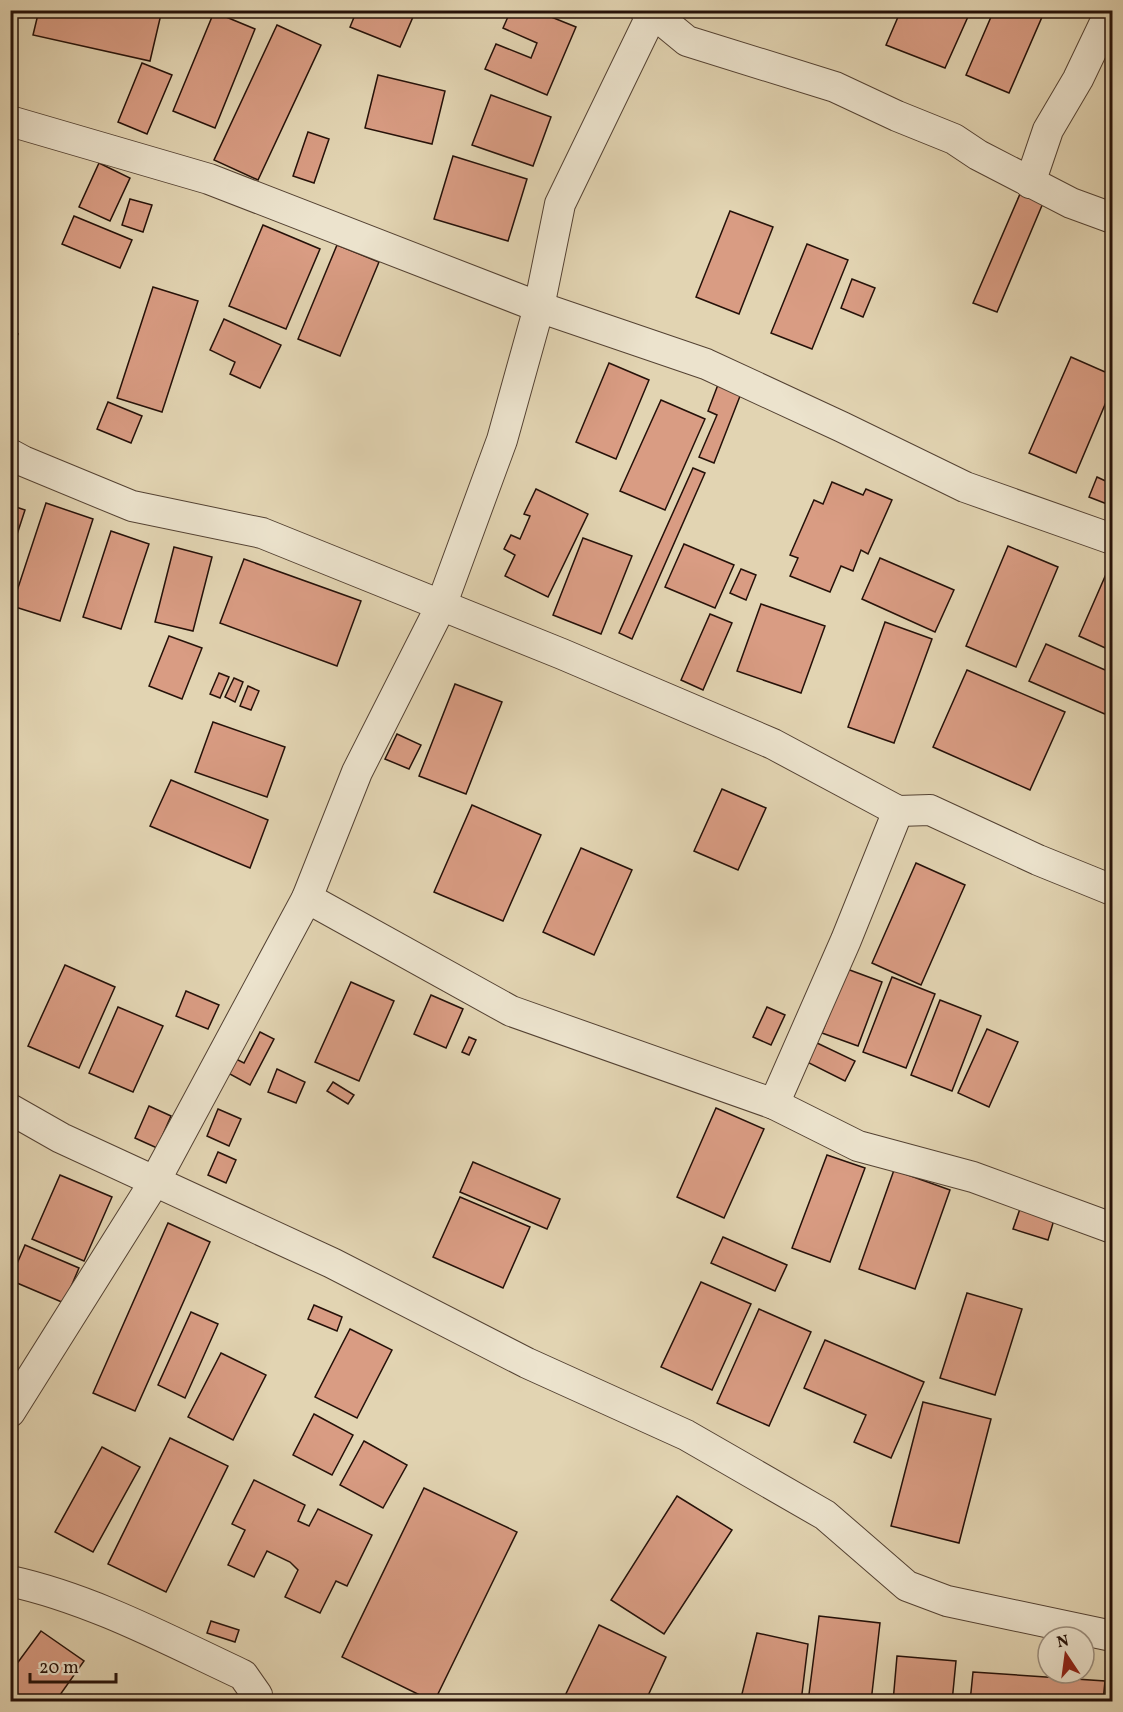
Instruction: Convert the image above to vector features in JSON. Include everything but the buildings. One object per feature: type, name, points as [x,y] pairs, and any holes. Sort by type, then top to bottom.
[{"type":"street","points":[[1030,183],[1048,130],[1078,79],[1111,10]]},
{"type":"street","points":[[10,1412],[155,1181],[307,898],[357,772],[441,606],[502,440],[539,307],[560,204],[651,11],[687,41],[835,87],[954,139],[1030,183],[1071,203],[1113,218]]},
{"type":"street","points":[[10,121],[209,179],[539,307],[706,364],[965,486],[1113,539]]},
{"type":"street","points":[[10,454],[23,462],[132,506],[262,533],[562,654],[773,744],[898,811],[930,810],[1038,860],[1113,890]]},
{"type":"street","points":[[774,1104],[846,940],[898,811]]},
{"type":"street","points":[[307,898],[511,1011],[774,1104],[858,1146],[973,1177],[1113,1228]]},
{"type":"street","points":[[10,1109],[61,1138],[332,1263],[527,1363],[686,1435],[825,1515],[907,1586],[947,1601],[1113,1636]]},
{"type":"street","points":[[10,1581],[110,1614],[243,1675],[257,1695],[254,1701]]}]
